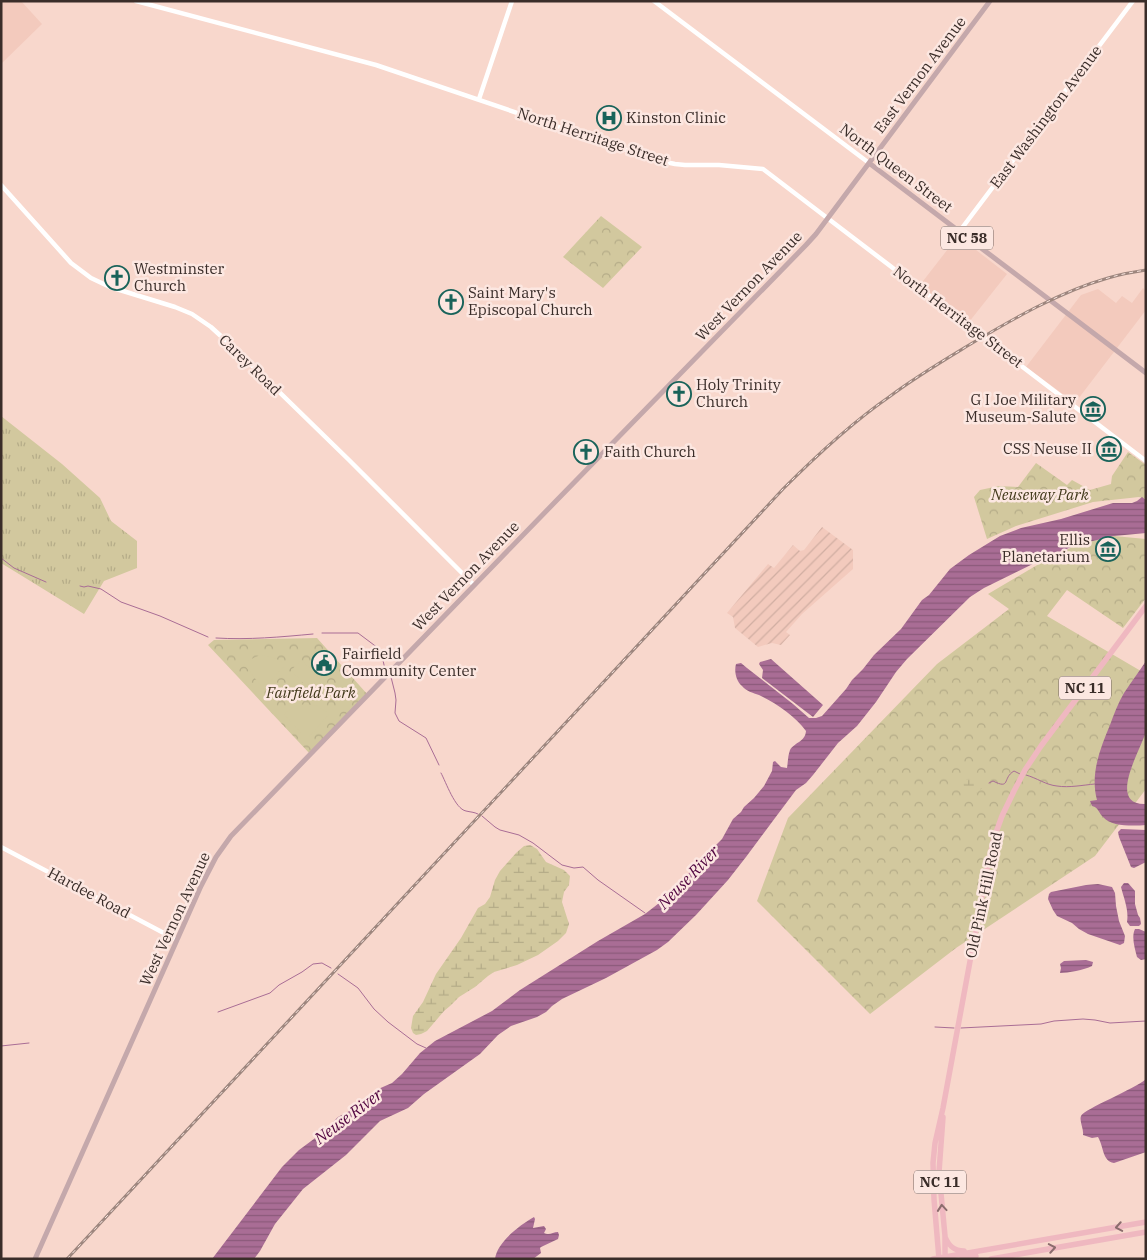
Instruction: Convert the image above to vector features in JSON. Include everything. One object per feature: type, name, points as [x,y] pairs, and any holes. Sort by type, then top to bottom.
[{"type":"highway","name":"Old Pink Hill Road","points":[[940,1258],[945,1236],[939,1172],[943,1108],[994,838],[1002,816],[1025,770],[1146,606]]},
{"type":"highway","name":"Old Pink Hill Road","points":[[940,1258],[934,1199],[933,1163],[938,1124],[943,1108]]},
{"type":"highway","points":[[940,1258],[1146,1222]]},
{"type":"highway","points":[[991,1259],[1146,1232]]},
{"type":"highway","points":[[945,1236],[952,1248],[956,1250],[979,1252]]},
{"type":"highway","points":[[962,1259],[991,1249]]},
{"type":"main road","name":"East Vernon Avenue","points":[[869,163],[990,1]]},
{"type":"main road","name":"West Vernon Avenue","points":[[35,1259],[209,870],[231,836],[806,245],[869,163]]},
{"type":"main road","name":"North Queen Street","points":[[869,163],[1146,373]]},
{"type":"street","name":"North Herritage Street","points":[[136,1],[376,65],[642,155],[675,164],[763,169],[1146,461]]},
{"type":"street","points":[[479,99],[512,1]]},
{"type":"street","name":"North Queen Street","points":[[654,1],[869,163]]},
{"type":"street","name":"East Washington Avenue","points":[[959,232],[1133,1]]},
{"type":"street","name":"Carey Road","points":[[1,185],[71,263],[80,270],[110,287],[181,310],[211,327],[349,460],[474,586]]},
{"type":"street","name":"Hardee Road","points":[[1,847],[177,940]]},
{"type":"shaded area","points":[[1,1],[21,1],[42,24],[1,64]]},
{"type":"shaded area","points":[[958,236],[1007,274],[969,322],[920,285]]},
{"type":"shaded area","points":[[1143,288],[1146,291],[1146,310],[1075,403],[1026,367],[1081,295],[1098,289],[1116,303],[1122,296],[1132,303]]},
{"type":"shaded area","points":[[822,527],[853,550],[853,569],[802,614],[786,632],[790,635],[781,645],[772,643],[758,647],[735,628],[733,617],[727,613],[768,564],[774,568],[793,545],[800,551],[804,550]]},
{"type":"green space","points":[[601,216],[642,247],[603,288],[563,257]]},
{"type":"green space","points":[[1,416],[62,464],[100,498],[111,521],[137,541],[137,568],[104,581],[84,614],[1,563]]},
{"type":"green space","name":"Neuseway Park","points":[[1128,452],[1146,465],[1146,499],[1139,497],[1093,502],[1016,526],[987,539],[974,497],[980,490],[999,486],[1018,487],[1036,463],[1067,485],[1072,480],[1090,490],[1111,484],[1112,476]]},
{"type":"green space","points":[[1114,536],[1146,539],[1146,598],[1123,628],[1067,590],[1047,616],[1146,674],[1146,789],[1095,856],[956,948],[870,1014],[757,901],[788,818],[937,664],[1009,609],[988,594],[1076,545]]},
{"type":"green space","name":"Fairfield Park","points":[[317,638],[368,695],[310,754],[208,645],[214,640]]},
{"type":"green space","points":[[258,656],[279,660],[285,665],[266,686],[261,686],[244,664]]},
{"type":"green space","points":[[302,660],[324,684],[313,694],[291,670]]},
{"type":"green space","points":[[305,704],[318,706],[329,714],[309,737],[303,737],[284,714],[293,707]]},
{"type":"green space","points":[[985,779],[989,783],[978,791],[973,798],[971,797],[970,789],[962,784],[964,780]]},
{"type":"green space","points":[[530,845],[537,849],[546,862],[564,870],[570,876],[569,885],[564,892],[562,902],[569,924],[566,933],[538,955],[488,976],[459,997],[427,1031],[416,1035],[411,1028],[413,1016],[423,1002],[436,974],[461,938],[478,908],[485,904],[490,897],[500,871],[524,846]]},
{"type":"water","name":"Neuse River","points":[[1142,497],[1146,500],[1146,533],[1114,536],[1076,545],[1043,559],[984,588],[970,597],[907,659],[857,726],[838,743],[806,783],[796,790],[728,880],[668,942],[606,978],[562,999],[537,1017],[511,1026],[498,1035],[480,1054],[424,1094],[408,1108],[380,1121],[346,1155],[303,1189],[275,1224],[254,1259],[212,1259],[282,1167],[299,1150],[322,1133],[338,1117],[355,1108],[376,1090],[392,1083],[420,1053],[435,1041],[492,1011],[520,990],[645,914],[663,900],[722,839],[733,819],[764,786],[772,771],[773,762],[775,761],[781,767],[787,768],[790,750],[802,740],[806,731],[791,715],[765,698],[744,688],[735,673],[736,664],[741,663],[809,718],[822,716],[874,655],[901,629],[922,600],[929,595],[950,569],[969,555],[1000,536],[1021,528],[1061,519],[1113,503],[1132,503]]},
{"type":"water","points":[[771,659],[823,705],[813,717],[762,678],[763,670],[759,664]]},
{"type":"water","points":[[1146,661],[1146,731],[1134,761],[1127,786],[1128,796],[1134,802],[1146,804],[1146,825],[1129,826],[1111,823],[1092,806],[1090,801],[1097,800],[1095,771],[1103,743],[1115,713],[1124,693]]},
{"type":"water","points":[[1121,829],[1146,830],[1146,862],[1134,868],[1131,867],[1119,837],[1118,832]]},
{"type":"water","points":[[1124,883],[1128,883],[1135,891],[1135,904],[1141,924],[1139,926],[1130,926],[1127,922],[1127,909],[1121,887]]},
{"type":"water","points":[[1098,884],[1112,887],[1115,893],[1119,921],[1125,936],[1124,943],[1120,945],[1088,934],[1057,916],[1048,899],[1051,892]]},
{"type":"water","points":[[1135,929],[1146,932],[1146,959],[1141,960],[1137,957],[1133,939]]},
{"type":"water","points":[[1086,960],[1093,962],[1092,966],[1060,973],[1060,964],[1064,961]]},
{"type":"water","points":[[1146,1079],[1146,1152],[1114,1163],[1110,1162],[1105,1157],[1098,1137],[1092,1138],[1083,1135],[1081,1116]]},
{"type":"water","points":[[534,1217],[533,1228],[544,1226],[546,1229],[544,1233],[558,1232],[558,1239],[541,1247],[541,1253],[533,1259],[495,1259],[500,1246],[505,1240],[516,1229]]},
{"type":"waterway","points":[[1,558],[14,568],[46,582]]},
{"type":"waterway","points":[[80,586],[101,589],[121,602],[160,616],[208,637]]},
{"type":"waterway","points":[[322,633],[358,633],[378,648],[381,652],[385,669]]},
{"type":"waterway","points":[[216,638],[277,637],[313,634]]},
{"type":"waterway","points":[[391,677],[396,700],[395,713],[399,721],[426,738],[439,765]]},
{"type":"waterway","points":[[989,783],[993,781],[1004,784],[1014,771],[1020,774]]},
{"type":"waterway","points":[[441,773],[458,805],[466,811],[478,814]]},
{"type":"waterway","points":[[1026,775],[1057,786],[1071,787],[1095,784]]},
{"type":"waterway","points":[[482,816],[500,830],[519,835],[533,843],[562,865],[574,868],[583,867],[598,880],[645,913]]},
{"type":"waterway","points":[[218,1012],[270,993],[279,985],[313,964],[322,963],[331,968]]},
{"type":"waterway","points":[[338,974],[358,988],[374,1009],[388,1022],[417,1044],[426,1048]]},
{"type":"waterway","points":[[961,1028],[1041,1024],[1083,1019],[1110,1023],[1146,1021]]},
{"type":"waterway","points":[[935,1027],[954,1028]]},
{"type":"waterway","points":[[1,1046],[29,1043]]},
{"type":"railway","points":[[67,1259],[783,489],[847,429],[908,383],[1037,307],[1090,284],[1127,273],[1146,270]]},
{"type":"place","name":"Kinston Clinic","points":[[609,118]]},
{"type":"place","name":"Westminster Church","points":[[117,278]]},
{"type":"place","name":"Saint Mary's Episcopal Church","points":[[451,302]]},
{"type":"place","name":"Holy Trinity Church","points":[[679,394]]},
{"type":"place","name":"G I Joe Military Museum-Salute","points":[[1093,409]]},
{"type":"place","name":"CSS Neuse II","points":[[1109,449]]},
{"type":"place","name":"Faith Church","points":[[586,452]]},
{"type":"place","name":"Ellis Planetarium","points":[[1108,549]]},
{"type":"place","name":"Fairfield Community Center","points":[[324,663]]}]
